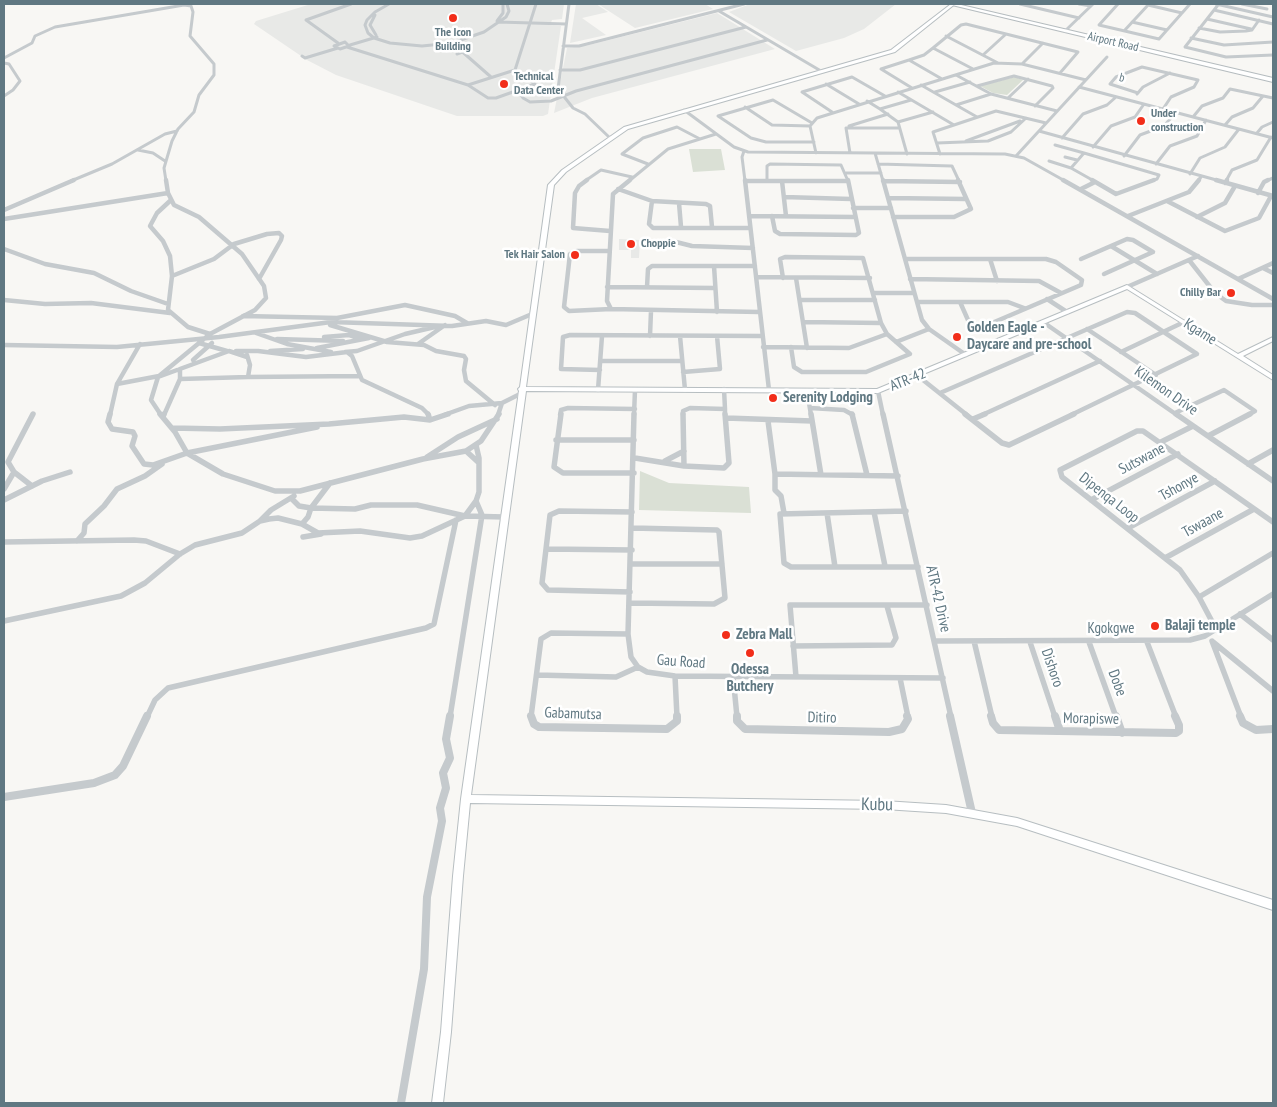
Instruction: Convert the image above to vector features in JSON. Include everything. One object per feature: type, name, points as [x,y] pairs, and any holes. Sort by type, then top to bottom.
[{"type":"main road","points":[[437,1103],[446,1032],[466,800],[550,185],[564,171],[610,138],[636,124],[893,50],[912,38],[952,4]]},
{"type":"main road","name":"Airport Road","points":[[952,4],[1273,80]]},
{"type":"main road","points":[[912,38],[916,29],[923,28],[940,15]]},
{"type":"main road","name":"ATR-42","points":[[521,391],[724,389],[878,392],[1127,287]]},
{"type":"main road","name":"Kgame","points":[[1127,287],[1273,378]]},
{"type":"main road","points":[[1238,356],[1273,339]]},
{"type":"main road","name":"Kubu","points":[[466,800],[884,805],[972,813],[1017,822],[1273,905]]},
{"type":"main road","points":[[464,818],[469,809],[488,800]]},
{"type":"street","points":[[351,4],[306,20],[338,43],[468,85],[491,98],[518,91],[535,83],[515,70],[468,85]]},
{"type":"street","points":[[389,4],[375,12],[367,20],[366,28],[375,36],[390,43],[411,46],[451,42],[484,32],[509,12],[507,4]]},
{"type":"street","points":[[375,36],[370,25],[372,18],[396,4]]},
{"type":"street","points":[[499,21],[504,11],[503,4]]},
{"type":"street","points":[[515,70],[536,4]]},
{"type":"street","points":[[569,4],[558,89],[574,108],[585,114],[610,138]]},
{"type":"street","points":[[563,46],[578,46],[744,4]]},
{"type":"street","points":[[1020,4],[1079,18]]},
{"type":"street","points":[[1079,4],[1092,5]]},
{"type":"street","points":[[1118,4],[1099,25],[1159,39],[1189,4]]},
{"type":"street","points":[[1124,31],[1148,4],[1182,13]]},
{"type":"street","points":[[1183,4],[1189,4]]},
{"type":"street","points":[[1273,17],[1216,4],[1214,10],[1185,47],[1223,56],[1273,55]]},
{"type":"street","points":[[1242,4],[1267,9]]},
{"type":"street","points":[[1264,15],[1271,4]]},
{"type":"street","points":[[1065,31],[1092,5]]},
{"type":"street","points":[[4,58],[32,43],[35,36],[55,27],[174,6],[191,6],[193,16],[190,22],[190,36],[214,64],[214,75],[199,95],[194,112],[177,131],[165,160],[164,175],[168,193],[174,205],[199,217],[234,244],[264,286],[266,298],[255,310],[210,334],[158,377],[151,400],[154,408],[172,428],[187,453],[212,469],[275,492],[300,491],[423,459],[466,451],[476,445],[497,418],[502,403]]},
{"type":"street","points":[[719,10],[820,71]]},
{"type":"street","points":[[1214,10],[1273,24]]},
{"type":"street","points":[[1207,19],[1253,29]]},
{"type":"street","points":[[1200,28],[1220,32],[1246,31],[1253,29],[1259,20]]},
{"type":"street","points":[[499,21],[566,23]]},
{"type":"street","points":[[1132,22],[1167,30]]},
{"type":"street","points":[[912,88],[881,70],[924,55],[963,24],[1078,52],[1060,73]]},
{"type":"street","points":[[560,70],[580,70],[746,26]]},
{"type":"street","points":[[983,55],[1006,34]]},
{"type":"street","points":[[338,43],[336,47],[305,58],[301,56],[336,47],[348,45],[375,36]]},
{"type":"street","points":[[946,36],[998,63]]},
{"type":"street","points":[[1191,38],[1224,45],[1273,42]]},
{"type":"street","points":[[518,91],[523,98],[532,102],[551,101],[563,96],[767,40]]},
{"type":"street","points":[[451,42],[491,77]]},
{"type":"street","points":[[1022,64],[1043,43]]},
{"type":"street","points":[[932,48],[973,70]]},
{"type":"street","points":[[457,54],[468,50]]},
{"type":"street","points":[[1016,156],[1107,57]]},
{"type":"street","points":[[909,60],[942,79]]},
{"type":"street","points":[[4,63],[9,64],[20,81],[13,90],[4,96]]},
{"type":"street","points":[[745,108],[772,125],[811,124],[817,118],[832,112],[998,63],[1022,64],[1086,80]]},
{"type":"street","name":"b","points":[[1138,92],[1110,84],[1116,77],[1142,67],[1170,73]]},
{"type":"street","points":[[1131,101],[1143,87],[1166,77],[1170,73],[1199,82],[1194,87],[1171,97],[1163,109]]},
{"type":"street","points":[[956,75],[991,94],[1057,111]]},
{"type":"street","points":[[977,86],[1014,76],[1053,88],[1035,106]]},
{"type":"street","points":[[832,112],[802,92],[852,77],[885,96]]},
{"type":"street","points":[[1008,98],[1028,79]]},
{"type":"street","points":[[935,92],[970,82]]},
{"type":"street","points":[[826,84],[858,104]]},
{"type":"street","points":[[922,85],[977,117]]},
{"type":"street","points":[[1079,87],[1272,137],[1257,160],[1232,170],[1225,183]]},
{"type":"street","points":[[1193,117],[1202,106],[1223,97],[1230,89],[1273,98]]},
{"type":"street","points":[[898,92],[954,125]]},
{"type":"street","points":[[956,105],[991,94]]},
{"type":"street","points":[[1062,138],[1083,114],[1107,105],[1116,96]]},
{"type":"street","points":[[1225,125],[1232,117],[1253,108],[1263,96]]},
{"type":"street","points":[[814,142],[766,142],[751,138],[718,116],[773,100],[811,124],[816,153]]},
{"type":"street","points":[[880,109],[911,100]]},
{"type":"street","points":[[867,101],[898,122],[907,154]]},
{"type":"street","points":[[1093,147],[1111,126],[1135,117],[1144,104]]},
{"type":"street","points":[[684,110],[716,134],[744,151],[1016,156],[1036,162],[1273,299]]},
{"type":"street","points":[[940,154],[933,132],[977,117],[999,111],[1046,123]]},
{"type":"street","points":[[898,122],[933,112]]},
{"type":"street","points":[[1124,156],[1140,135],[1164,126],[1176,112]]},
{"type":"street","points":[[846,128],[888,114]]},
{"type":"street","points":[[961,142],[1026,118]]},
{"type":"street","points":[[1156,164],[1170,146],[1197,136],[1206,120]]},
{"type":"street","points":[[937,143],[982,142],[1009,133],[1021,121]]},
{"type":"street","points":[[1257,134],[1262,128],[1273,122]]},
{"type":"street","points":[[648,164],[622,154],[643,138],[677,127],[700,139]]},
{"type":"street","points":[[846,128],[899,128]]},
{"type":"street","points":[[846,128],[850,153]]},
{"type":"street","points":[[1190,174],[1200,158],[1224,148],[1239,128]]},
{"type":"street","points":[[4,210],[59,188],[138,150],[165,134],[177,131]]},
{"type":"street","points":[[1039,131],[1272,196],[1259,218],[1230,230],[1222,230],[1167,201]]},
{"type":"street","points":[[611,308],[607,302],[607,287],[612,197],[632,177],[672,148],[716,134]]},
{"type":"street","points":[[1048,161],[1071,168],[1116,194],[1158,179],[1158,174],[1056,145]]},
{"type":"street","points":[[138,150],[153,153],[165,160]]},
{"type":"street","points":[[744,151],[742,157],[769,390]]},
{"type":"street","points":[[875,153],[922,320],[929,329],[966,356]]},
{"type":"street","points":[[1071,168],[1084,153]]},
{"type":"street","points":[[1109,160],[1113,156]]},
{"type":"street","points":[[1065,157],[1077,160]]},
{"type":"street","points":[[767,180],[767,166],[770,164],[839,164],[846,173],[859,232],[856,235],[780,234],[774,231],[772,216]]},
{"type":"street","points":[[878,164],[948,165],[954,168],[970,210],[956,217],[893,217]]},
{"type":"street","points":[[610,231],[573,228],[575,193],[579,186],[601,170],[632,177]]},
{"type":"street","points":[[846,173],[881,173]]},
{"type":"street","points":[[1128,216],[1191,190],[1201,177]]},
{"type":"street","points":[[1258,192],[1264,182],[1273,178]]},
{"type":"street","points":[[745,180],[847,182]]},
{"type":"street","points":[[782,181],[786,216]]},
{"type":"street","points":[[883,181],[960,182]]},
{"type":"street","points":[[1081,188],[1095,182]]},
{"type":"street","points":[[1197,217],[1225,203],[1235,186]]},
{"type":"street","points":[[618,189],[652,201],[709,205],[712,228]]},
{"type":"street","points":[[4,219],[53,213],[108,201],[168,193]]},
{"type":"street","points":[[784,197],[851,199]]},
{"type":"street","points":[[888,198],[966,199]]},
{"type":"street","points":[[170,200],[157,213],[150,226],[166,245],[170,256],[172,276],[168,304],[170,313]]},
{"type":"street","points":[[652,201],[649,224],[651,227],[750,228]]},
{"type":"street","points":[[679,203],[682,227]]},
{"type":"street","points":[[853,208],[890,208]]},
{"type":"street","points":[[749,216],[855,217]]},
{"type":"street","points":[[172,276],[183,270],[211,261],[234,244],[271,233],[281,234],[282,240],[276,253],[261,272],[259,279]]},
{"type":"street","points":[[1082,258],[1131,240],[1153,252],[1104,274]]},
{"type":"street","points":[[676,242],[692,246],[739,246],[753,248]]},
{"type":"street","points":[[1111,246],[1157,274]]},
{"type":"street","points":[[4,249],[45,264],[94,274],[131,291],[168,304]]},
{"type":"street","points":[[609,252],[577,251],[570,254],[564,307],[569,311],[600,311],[611,308],[651,311],[759,312]]},
{"type":"street","points":[[783,278],[780,259],[785,256],[862,258],[865,260],[881,323],[886,334],[908,351],[910,355],[862,372],[799,371],[794,367],[791,347]]},
{"type":"street","points":[[1127,287],[1198,256]]},
{"type":"street","points":[[905,258],[1046,259],[1056,262],[1082,280],[1081,285],[985,326],[979,326],[968,320],[960,302]]},
{"type":"street","points":[[990,259],[997,281]]},
{"type":"street","points":[[1189,260],[1215,293],[1226,301],[1252,306],[1273,306]]},
{"type":"street","points":[[1238,279],[1273,263]]},
{"type":"street","points":[[647,287],[648,269],[652,266],[755,266]]},
{"type":"street","points":[[714,266],[717,312]]},
{"type":"street","points":[[1263,268],[1273,273]]},
{"type":"street","points":[[756,278],[870,278]]},
{"type":"street","points":[[796,278],[807,348]]},
{"type":"street","points":[[910,279],[1039,281],[1061,293]]},
{"type":"street","points":[[607,287],[715,288]]},
{"type":"street","points":[[874,293],[914,293]]},
{"type":"street","points":[[1047,299],[1067,312]]},
{"type":"street","points":[[4,300],[48,304],[91,303],[170,313],[188,327],[210,334]]},
{"type":"street","points":[[800,300],[875,300]]},
{"type":"street","points":[[917,302],[1008,302],[1024,308]]},
{"type":"street","points":[[241,316],[337,318],[405,305],[455,316],[467,322]]},
{"type":"street","points":[[650,336],[651,311]]},
{"type":"street","points":[[918,376],[1002,443],[1011,445],[1197,354],[1131,311],[940,393]]},
{"type":"street","points":[[258,351],[306,357],[346,352],[387,342],[405,334],[445,325],[486,321],[509,325],[532,314]]},
{"type":"street","points":[[337,318],[350,322]]},
{"type":"street","points":[[803,322],[881,323]]},
{"type":"street","name":"Kilemon Drive","points":[[1044,322],[1273,481]]},
{"type":"street","points":[[1121,352],[1184,322]]},
{"type":"street","points":[[4,345],[86,348],[219,337],[323,323],[445,325]]},
{"type":"street","points":[[323,323],[344,328],[369,338],[387,342],[418,344],[436,352],[464,356],[466,359],[464,370],[466,381],[495,405]]},
{"type":"street","points":[[418,344],[445,325]]},
{"type":"street","points":[[896,342],[929,329]]},
{"type":"street","points":[[1087,329],[1156,375]]},
{"type":"street","points":[[256,333],[272,340],[346,352],[352,356],[359,376],[366,382],[422,408],[430,416],[430,420]]},
{"type":"street","points":[[763,347],[849,348],[886,334]]},
{"type":"street","points":[[600,370],[566,371],[559,367],[563,337],[570,335],[762,336]]},
{"type":"street","points":[[272,340],[349,336],[362,339]]},
{"type":"street","points":[[598,390],[602,336]]},
{"type":"street","points":[[680,336],[685,390]]},
{"type":"street","points":[[684,372],[720,369],[717,336]]},
{"type":"street","points":[[117,384],[158,377],[180,369],[190,363],[219,337]]},
{"type":"street","points":[[199,343],[210,344],[229,352],[248,354],[258,351],[313,348],[369,338]]},
{"type":"street","points":[[315,339],[350,342]]},
{"type":"street","points":[[140,344],[117,384],[108,418],[110,426],[118,430],[133,432],[135,436],[132,446],[144,464],[153,465],[187,453],[328,424]]},
{"type":"street","points":[[190,363],[229,352]]},
{"type":"street","points":[[248,354],[250,366],[248,377]]},
{"type":"street","points":[[601,361],[682,361]]},
{"type":"street","points":[[973,419],[1100,361]]},
{"type":"street","points":[[163,417],[180,379],[180,369]]},
{"type":"street","points":[[180,379],[297,378],[320,375],[359,376]]},
{"type":"street","points":[[635,458],[684,466],[724,468],[727,466],[729,459],[724,389]]},
{"type":"street","name":"Gau Road","points":[[635,390],[635,458],[628,634],[630,657],[638,667],[647,672],[675,676],[943,678]]},
{"type":"street","points":[[1175,413],[1224,390],[1255,411],[1208,436]]},
{"type":"street","points":[[172,428],[220,429],[328,424],[404,417],[430,420],[469,406],[502,403],[521,391]]},
{"type":"street","points":[[807,391],[820,475]]},
{"type":"street","name":"ATR-42 Drive","points":[[878,392],[972,813]]},
{"type":"street","points":[[684,466],[683,411],[690,408],[725,410]]},
{"type":"street","points":[[810,408],[844,410],[853,414],[867,475]]},
{"type":"street","points":[[634,473],[560,472],[554,467],[560,412],[563,409],[635,409]]},
{"type":"street","points":[[32,486],[14,472],[8,460],[33,414]]},
{"type":"street","points":[[423,459],[458,437],[497,418]]},
{"type":"street","points":[[726,418],[768,421],[812,421]]},
{"type":"street","points":[[768,421],[775,474],[775,490],[781,495],[784,513]]},
{"type":"street","points":[[1161,442],[1193,426]]},
{"type":"street","name":"Dipenqa Loop","points":[[1216,629],[1199,597],[1184,576],[1165,558],[1062,477],[1060,470],[1137,431],[1146,432],[1273,522]]},
{"type":"street","points":[[556,440],[634,440]]},
{"type":"street","points":[[465,516],[476,501],[480,480],[476,445]]},
{"type":"street","points":[[1248,464],[1273,450]]},
{"type":"street","points":[[466,451],[478,462]]},
{"type":"street","points":[[662,461],[684,452]]},
{"type":"street","name":"Sutswane","points":[[1091,500],[1178,454]]},
{"type":"street","points":[[77,541],[84,533],[85,524],[104,506],[117,489],[145,476],[165,460]]},
{"type":"street","points":[[4,489],[14,472]]},
{"type":"street","points":[[4,500],[32,486],[70,472]]},
{"type":"street","points":[[775,474],[898,476]]},
{"type":"street","name":"Tshonye","points":[[1128,528],[1215,481]]},
{"type":"street","points":[[302,524],[330,482]]},
{"type":"street","points":[[4,621],[121,596],[145,583],[180,554],[195,545],[242,533],[260,521],[271,510],[300,491]]},
{"type":"street","points":[[291,498],[299,506],[311,508],[355,509],[371,505],[402,504],[465,516]]},
{"type":"street","points":[[401,1103],[424,969],[427,897],[442,821],[440,808],[446,784],[443,773],[450,758],[446,740],[482,515],[476,501]]},
{"type":"street","name":"Tswaane","points":[[1165,558],[1254,509]]},
{"type":"street","points":[[906,511],[784,513],[779,515],[784,564],[791,567],[918,567]]},
{"type":"street","points":[[630,592],[548,590],[542,583],[549,517],[553,513],[632,512]]},
{"type":"street","points":[[874,512],[885,566]]},
{"type":"street","points":[[827,513],[835,567]]},
{"type":"street","points":[[303,537],[345,530],[410,538],[422,536],[465,516],[504,517]]},
{"type":"street","points":[[260,521],[278,518],[302,524],[318,533],[324,533]]},
{"type":"street","points":[[4,797],[94,783],[116,774],[124,766],[155,700],[168,688],[426,628],[434,624],[438,613],[456,520]]},
{"type":"street","points":[[630,603],[721,602],[724,598],[719,532],[717,530],[632,528]]},
{"type":"street","points":[[5,543],[134,540],[146,541],[180,554]]},
{"type":"street","points":[[546,548],[632,550]]},
{"type":"street","points":[[1199,597],[1273,554]]},
{"type":"street","points":[[631,564],[722,564]]},
{"type":"street","name":"Kgokgwe","points":[[935,641],[1176,642],[1205,636],[1273,594]]},
{"type":"street","points":[[796,677],[790,605],[927,606]]},
{"type":"street","points":[[793,646],[892,644],[896,638],[887,606]]},
{"type":"street","points":[[1240,614],[1273,640]]},
{"type":"street","name":"Gabamutsa","points":[[628,634],[551,634],[541,640],[532,719],[539,727],[667,729],[677,721],[675,676]]},
{"type":"street","points":[[1205,636],[1273,692]]},
{"type":"street","name":"Morapiswe","points":[[974,641],[994,726],[1004,731],[1172,733],[1179,731],[1179,725],[1147,642]]},
{"type":"street","points":[[1212,641],[1243,723],[1256,730],[1273,729]]},
{"type":"street","name":"Dishoro","points":[[1030,642],[1060,731]]},
{"type":"street","name":"Dobe","points":[[1089,642],[1122,733]]},
{"type":"street","points":[[536,675],[616,676],[638,667]]},
{"type":"street","name":"Ditiro","points":[[733,676],[737,721],[745,729],[889,732],[902,729],[908,719],[900,678]]},
{"type":"shaded area","points":[[311,4],[564,4],[562,19],[552,20],[550,25],[561,26],[548,114],[543,116],[457,116],[336,75],[307,60],[254,24],[256,21]]},
{"type":"shaded area","points":[[576,4],[596,4],[608,12],[582,18],[606,35],[570,43]]},
{"type":"shaded area","points":[[598,4],[705,4],[713,9],[635,28]]},
{"type":"shaded area","points":[[750,4],[896,4],[864,29],[844,38],[796,51],[729,12]]},
{"type":"shaded area","points":[[717,13],[775,49],[592,98],[554,113],[567,48],[589,45]]},
{"type":"shaded area","points":[[1015,77],[1023,80],[1007,95],[993,93],[980,86]]},
{"type":"shaded area","points":[[689,149],[721,149],[725,170],[693,172]]},
{"type":"shaded area","points":[[619,239],[640,240],[639,258],[631,258],[631,250],[619,250]]},
{"type":"shaded area","points":[[640,471],[669,483],[749,487],[751,513],[639,510]]},
{"type":"place","name":"The Icon Building","points":[[453,18]]},
{"type":"place","name":"Technical Data Center","points":[[504,84]]},
{"type":"place","name":"Under construction","points":[[1141,121]]},
{"type":"place","name":"Choppie","points":[[631,244]]},
{"type":"place","name":"Tek Hair Salon","points":[[575,255]]},
{"type":"place","name":"Chilly Bar","points":[[1231,293]]},
{"type":"place","name":"Golden Eagle - Daycare and pre-school","points":[[957,337]]},
{"type":"place","name":"Serenity Lodging","points":[[773,398]]},
{"type":"place","name":"Balaji temple","points":[[1155,626]]},
{"type":"place","name":"Zebra Mall","points":[[726,635]]},
{"type":"place","name":"Odessa Butchery","points":[[750,653]]}]
